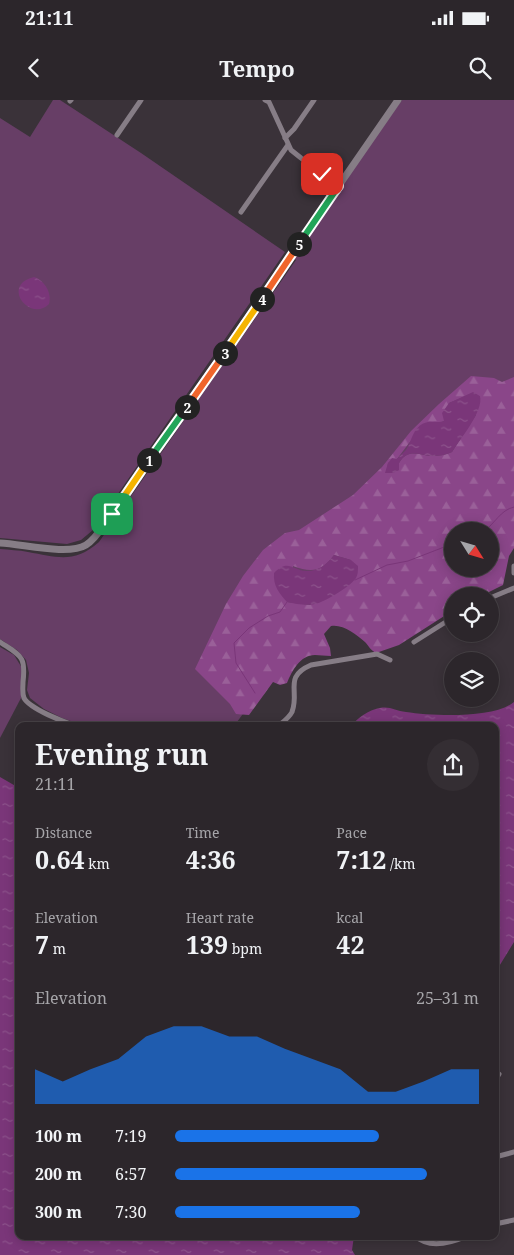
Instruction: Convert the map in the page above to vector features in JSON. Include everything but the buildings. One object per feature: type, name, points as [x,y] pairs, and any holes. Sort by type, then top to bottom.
[{"type":"street","points":[[117,135],[142,100]]},
{"type":"street","points":[[285,138],[294,129],[314,100]]},
{"type":"street","points":[[0,543],[66,551],[78,548],[92,540],[234,339],[398,100]]},
{"type":"street","points":[[268,101],[288,145],[301,158],[339,186]]},
{"type":"street","points":[[241,212],[288,145]]},
{"type":"street","points":[[514,566],[514,573]]},
{"type":"street","points":[[499,594],[514,588]]},
{"type":"street","points":[[414,642],[444,623]]},
{"type":"street","points":[[0,642],[15,652],[23,661],[25,668],[23,691],[26,701],[51,716],[66,722]]},
{"type":"street","points":[[282,722],[292,712],[294,678],[303,668],[377,654],[390,660]]},
{"type":"street","points":[[499,1156],[514,1152]]},
{"type":"street","points":[[499,1222],[514,1220]]},
{"type":"street","points":[[420,1240],[434,1244],[456,1240]]},
{"type":"shaded area","points":[[53,100],[60,100],[141,153],[285,252],[93,530],[81,540],[67,544],[0,538],[0,118],[30,137]]},
{"type":"shaded area","points":[[402,100],[514,100],[514,415],[320,608],[237,722],[74,722],[44,709],[30,698],[27,690],[29,673],[26,660],[17,650],[0,639],[0,549],[65,557],[81,554],[99,542],[296,260],[291,256]]},
{"type":"shaded area","points":[[0,647],[14,655],[22,668],[21,698],[0,738]]},
{"type":"green space","points":[[471,376],[494,378],[502,382],[514,377],[514,548],[509,556],[503,585],[499,587],[444,587],[444,616],[399,645],[376,653],[349,630],[331,626],[324,634],[331,656],[315,655],[305,658],[294,669],[287,683],[280,685],[273,682],[249,715],[236,714],[230,704],[195,669],[226,604],[243,576],[263,550],[285,533],[299,530],[353,495],[382,467],[411,431]],"holes":[[[473,393],[476,415],[452,452],[435,456],[406,455],[399,463],[399,470],[386,473],[388,463],[397,459],[429,422],[439,423],[444,421],[449,403]],[[334,555],[351,560],[310,605],[287,602],[293,566],[306,570],[316,570],[325,565]]]},
{"type":"water","points":[[34,277],[44,284],[50,300],[49,304],[42,309],[34,309],[27,306],[19,294],[19,287],[24,281]]},
{"type":"water","points":[[473,392],[480,396],[478,409],[475,417],[452,452],[435,456],[406,455],[399,463],[399,470],[393,473],[385,473],[388,463],[392,458],[397,459],[406,450],[419,426],[428,422],[444,421],[442,413],[449,403]]},
{"type":"water","points":[[334,555],[351,560],[358,566],[356,578],[349,585],[325,600],[312,605],[287,602],[281,596],[274,582],[274,573],[279,569],[283,566],[290,566],[307,571],[315,570],[326,564]]},
{"type":"water","points":[[514,702],[514,942],[499,966],[499,722],[355,722],[371,711],[380,708],[417,713],[462,715],[478,714],[505,707]]},
{"type":"water","points":[[0,777],[15,786],[15,1240],[353,1240],[352,1250],[355,1255],[0,1255]]},
{"type":"waterway","points":[[494,522],[505,511],[514,507]]},
{"type":"waterway","points":[[355,580],[387,565],[408,561],[444,547]]},
{"type":"waterway","points":[[255,693],[236,663],[234,643],[249,628],[268,616],[280,612],[287,602]]},
{"type":"route","points":[[112,514],[339,186],[322,174]]}]
